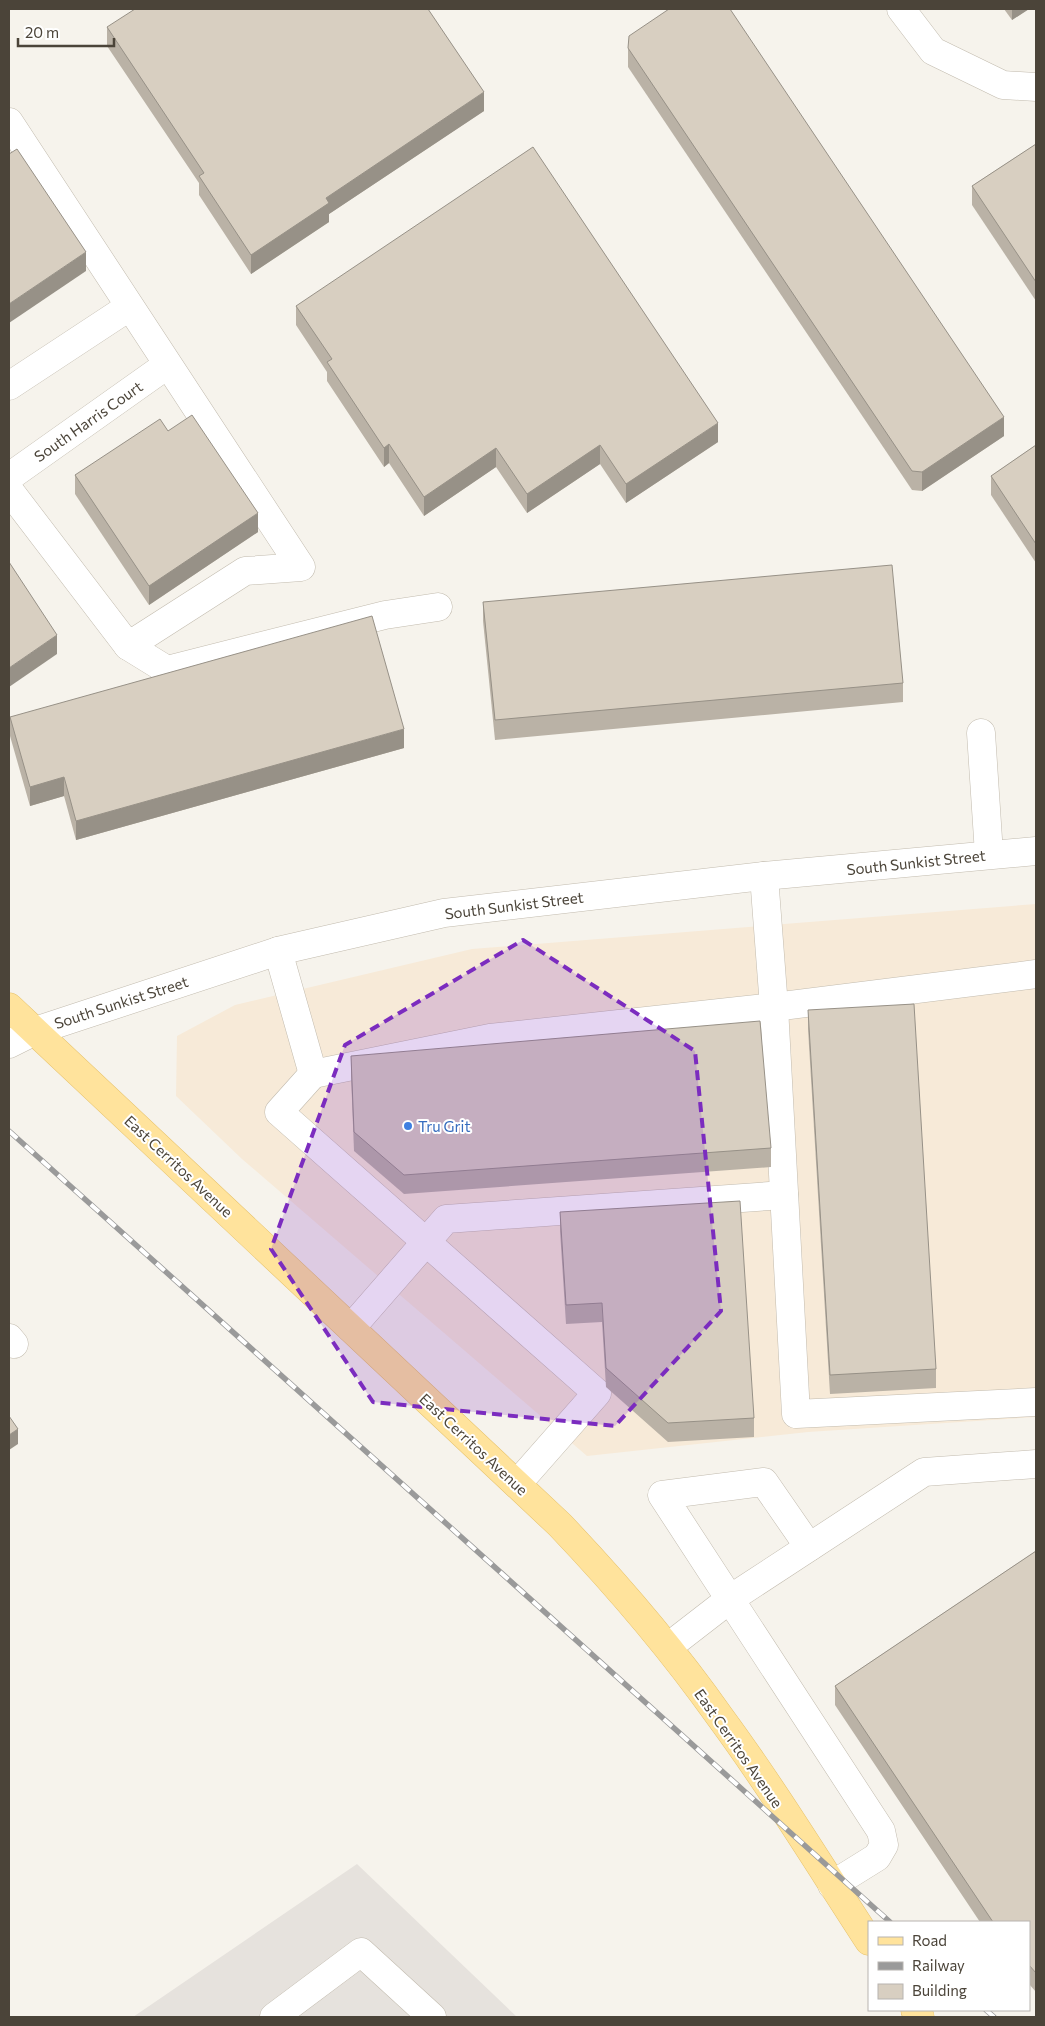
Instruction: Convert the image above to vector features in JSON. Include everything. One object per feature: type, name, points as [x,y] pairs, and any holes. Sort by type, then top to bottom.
[{"type":"main road","name":"East Cerritos Avenue","points":[[9,1007],[560,1525],[608,1576],[668,1647],[721,1717],[868,1939]]},
{"type":"street","points":[[901,9],[933,51],[1003,86],[1036,86]]},
{"type":"street","points":[[9,122],[301,567],[245,571],[128,646]]},
{"type":"street","points":[[9,386],[129,307]]},
{"type":"street","name":"South Harris Court","points":[[9,477],[167,365]]},
{"type":"street","points":[[9,490],[128,646],[167,670],[386,615],[438,607]]},
{"type":"street","points":[[981,733],[989,854]]},
{"type":"street","name":"South Sunkist Street","points":[[9,1044],[35,1031],[278,951],[444,913],[764,876],[1036,851]]},
{"type":"street","points":[[764,876],[774,1007],[796,1414],[1036,1402]]},
{"type":"street","points":[[278,951],[313,1074]]},
{"type":"street","points":[[516,1484],[597,1393],[279,1112],[313,1074],[490,1038],[774,1007],[1036,974]]},
{"type":"street","points":[[351,1328],[446,1219],[784,1195]]},
{"type":"street","points":[[668,1647],[730,1599],[924,1472],[1036,1464]]},
{"type":"street","points":[[809,1547],[764,1482],[662,1495],[880,1831],[884,1845],[877,1858],[832,1885]]},
{"type":"street","points":[[274,2017],[361,1952],[432,2017]]},
{"type":"highlighted area","points":[[523,940],[695,1051],[721,1311],[615,1426],[373,1402],[271,1249],[345,1045]]},
{"type":"shaded area","points":[[1036,904],[1036,1417],[808,1432],[587,1456],[242,1159],[176,1096],[177,1036],[235,1005],[472,949]]},
{"type":"shaded area","points":[[357,1864],[517,2017],[133,2017]]},
{"type":"building","points":[[135,9],[428,9],[484,92],[326,198],[329,203],[251,255],[199,176],[204,173],[107,27]]},
{"type":"building","points":[[669,9],[730,9],[1004,417],[922,472],[912,471],[628,48],[629,36]]},
{"type":"building","points":[[1036,144],[1036,282],[972,186]]},
{"type":"building","points":[[533,147],[718,423],[626,484],[600,445],[527,494],[496,448],[424,497],[389,444],[384,448],[327,362],[332,359],[296,306]]},
{"type":"building","points":[[17,149],[86,252],[9,304],[9,154]]},
{"type":"building","points":[[192,415],[258,513],[149,586],[75,475],[160,419],[168,431]]},
{"type":"building","points":[[1036,445],[1036,544],[991,476]]},
{"type":"building","points":[[9,562],[57,635],[9,668]]},
{"type":"building","points":[[892,565],[903,683],[495,720],[483,602]]},
{"type":"building","points":[[372,616],[404,729],[76,821],[64,777],[30,787],[10,717]]},
{"type":"building","points":[[914,1004],[936,1369],[830,1375],[808,1010]]},
{"type":"building","points":[[760,1021],[771,1148],[404,1175],[354,1132],[351,1056]]},
{"type":"building","points":[[740,1201],[754,1418],[668,1423],[606,1368],[602,1303],[566,1305],[560,1212]]},
{"type":"building","points":[[9,1416],[18,1429],[9,1435]]},
{"type":"building","points":[[1036,1551],[1036,1973],[1030,1966],[1030,1921],[992,1921],[835,1686]]},
{"type":"railway","points":[[9,1131],[889,1921]]},
{"type":"railway","points":[[987,2011],[994,2017]]},
{"type":"place","name":"Tru Grit","points":[[408,1126]]}]
